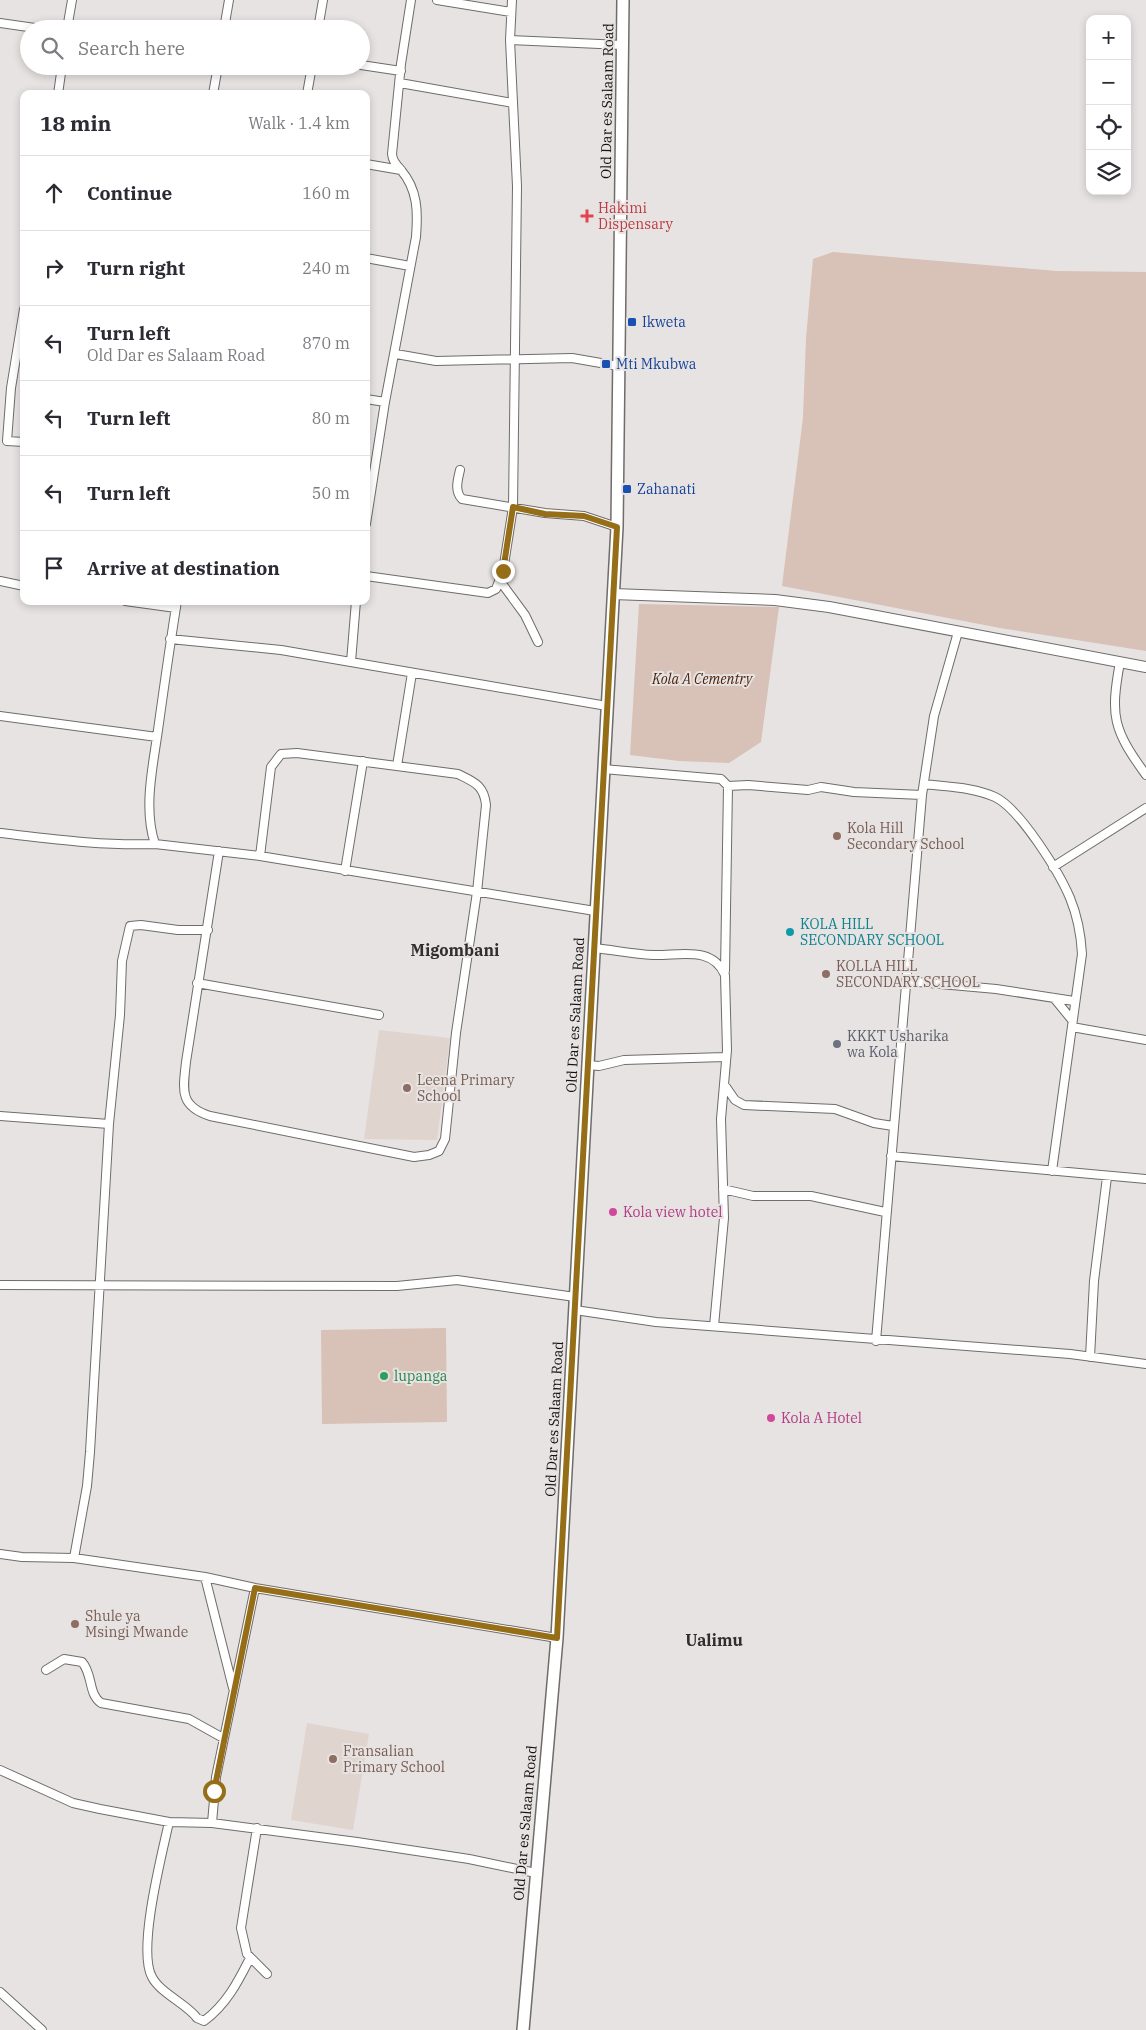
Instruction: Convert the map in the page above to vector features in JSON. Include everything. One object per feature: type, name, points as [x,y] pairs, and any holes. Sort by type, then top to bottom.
[{"type":"main road","name":"Old Dar es Salaam Road","points":[[523,2030],[557,1638],[617,527],[623,0]]},
{"type":"street","points":[[69,20],[72,0]]},
{"type":"street","points":[[226,20],[229,0]]},
{"type":"street","points":[[320,20],[323,0]]},
{"type":"street","points":[[370,498],[385,402],[396,354],[418,212],[416,199],[401,170],[394,164],[392,154],[400,71],[411,0]]},
{"type":"street","points":[[436,0],[511,12]]},
{"type":"street","points":[[370,577],[488,593],[496,589],[500,582],[513,507],[516,186],[510,40],[512,0]]},
{"type":"street","points":[[0,23],[20,26]]},
{"type":"street","points":[[510,40],[622,45]]},
{"type":"street","points":[[370,66],[400,71]]},
{"type":"street","points":[[59,90],[61,75]]},
{"type":"street","points":[[214,90],[216,75]]},
{"type":"street","points":[[308,90],[310,75]]},
{"type":"street","points":[[400,83],[513,103]]},
{"type":"street","points":[[370,165],[401,170]]},
{"type":"street","points":[[370,259],[410,266]]},
{"type":"street","points":[[20,333],[3,440],[20,442]]},
{"type":"street","points":[[396,354],[436,361],[572,358],[618,366]]},
{"type":"street","points":[[370,400],[385,402]]},
{"type":"street","points":[[460,470],[457,483],[459,496],[462,498],[545,514],[584,516],[617,527]]},
{"type":"street","points":[[0,581],[20,585]]},
{"type":"street","points":[[500,582],[525,615],[538,642]]},
{"type":"street","points":[[613,594],[775,600],[829,608],[1146,666]]},
{"type":"street","points":[[155,844],[150,821],[150,789],[170,639],[177,605]]},
{"type":"street","points":[[351,662],[356,605]]},
{"type":"street","points":[[876,1341],[892,1126],[907,981],[922,795],[934,716],[958,632]]},
{"type":"street","points":[[170,639],[281,650],[607,706]]},
{"type":"street","points":[[1120,662],[1114,708],[1116,725],[1125,745],[1146,775]]},
{"type":"street","points":[[397,766],[412,673]]},
{"type":"street","points":[[0,716],[157,737]]},
{"type":"street","points":[[219,851],[208,930],[197,983],[184,1080],[185,1096],[192,1108],[210,1116],[360,1148],[414,1157],[429,1155],[441,1148],[445,1139],[456,1033],[477,892],[486,805],[485,793],[477,785],[458,774],[297,753],[281,754],[271,767],[260,856]]},
{"type":"street","points":[[345,871],[363,761]]},
{"type":"street","points":[[603,769],[720,779],[728,786],[748,785],[808,790],[821,787],[854,792],[922,795]]},
{"type":"street","points":[[924,784],[963,789],[997,798],[1012,809],[1053,867],[1070,898],[1081,935],[1082,954],[1052,1171]]},
{"type":"street","points":[[714,1326],[724,1218],[722,1119],[726,1088],[725,975],[728,786]]},
{"type":"street","points":[[1053,867],[1146,808]]},
{"type":"street","points":[[0,832],[91,844],[124,846],[155,844],[260,856],[596,911]]},
{"type":"street","points":[[74,1558],[87,1486],[94,1403],[98,1285],[109,1124],[120,1015],[122,961],[130,926],[141,925],[178,930],[208,930]]},
{"type":"street","points":[[594,948],[654,955],[693,953],[715,960],[722,966],[725,975]]},
{"type":"street","points":[[907,981],[996,989],[1074,1001]]},
{"type":"street","points":[[197,983],[379,1015]]},
{"type":"street","points":[[1054,998],[1072,1024],[1146,1040]]},
{"type":"street","points":[[587,1065],[599,1066],[624,1060],[725,1057]]},
{"type":"street","points":[[726,1088],[735,1100],[744,1105],[835,1109],[874,1123],[892,1126]]},
{"type":"street","points":[[0,1116],[109,1124]]},
{"type":"street","points":[[891,1156],[1107,1177],[1146,1179]]},
{"type":"street","points":[[1090,1357],[1094,1281],[1107,1177]]},
{"type":"street","points":[[723,1189],[753,1196],[811,1196],[886,1212]]},
{"type":"street","points":[[0,1285],[397,1286],[457,1280],[575,1297]]},
{"type":"street","points":[[575,1310],[656,1322],[1090,1357],[1146,1364]]},
{"type":"street","points":[[0,1554],[22,1557],[74,1558],[205,1576],[255,1588],[557,1638]]},
{"type":"street","points":[[205,1576],[234,1690]]},
{"type":"street","points":[[212,1823],[214,1791],[223,1738],[255,1588]]},
{"type":"street","points":[[46,1670],[64,1659],[82,1662],[88,1670],[95,1698],[102,1703],[189,1719],[223,1738]]},
{"type":"street","points":[[0,1770],[73,1803],[169,1822],[212,1823],[257,1828],[469,1859],[536,1873]]},
{"type":"street","points":[[169,1822],[147,1947],[146,1960],[152,1979],[197,2018],[204,2021],[219,2009],[238,1982],[250,1958]]},
{"type":"street","points":[[257,1828],[241,1928],[244,1949],[250,1958],[267,1974]]},
{"type":"street","points":[[0,1992],[42,2030]]},
{"type":"shaded area","name":"Leena Primary School","points":[[379,1030],[450,1038],[437,1140],[364,1139]]},
{"type":"shaded area","name":"Fransalian Primary School","points":[[307,1723],[369,1734],[353,1830],[291,1820]]},
{"type":"green space","points":[[833,252],[1056,271],[1146,272],[1146,651],[1000,628],[782,586],[803,418],[806,338],[813,259]]},
{"type":"green space","name":"Kola A Cementry","points":[[639,604],[779,607],[761,742],[729,763],[679,761],[630,755]]},
{"type":"green space","name":"lupanga","points":[[446,1328],[447,1422],[322,1424],[321,1330]]},
{"type":"place","name":"Hakimi Dispensary","points":[[587,216]]},
{"type":"place","name":"Ikweta","points":[[632,322]]},
{"type":"place","name":"Mti Mkubwa","points":[[606,364]]},
{"type":"place","name":"Zahanati","points":[[627,489]]},
{"type":"place","name":"Kola Hill Secondary School","points":[[837,836]]},
{"type":"place","name":"KOLA HILL SECONDARY SCHOOL","points":[[790,932]]},
{"type":"place","name":"KOLLA HILL SECONDARY SCHOOL","points":[[826,974]]},
{"type":"place","name":"KKKT Usharika wa Kola","points":[[837,1044]]},
{"type":"place","name":"Leena Primary School","points":[[407,1088]]},
{"type":"place","name":"Kola view hotel","points":[[613,1212]]},
{"type":"place","name":"lupanga","points":[[384,1376]]},
{"type":"place","name":"Kola A Hotel","points":[[771,1418]]},
{"type":"place","name":"Shule ya Msingi Mwande","points":[[75,1624]]},
{"type":"place","name":"Fransalian Primary School","points":[[333,1759]]},
{"type":"district","name":"Migombani","points":[[455,950]]},
{"type":"district","name":"Ualimu","points":[[714,1640]]},
{"type":"route","points":[[214,1791],[224,1732],[255,1588],[557,1638],[617,527],[584,516],[545,514],[513,507],[503,571]]}]
